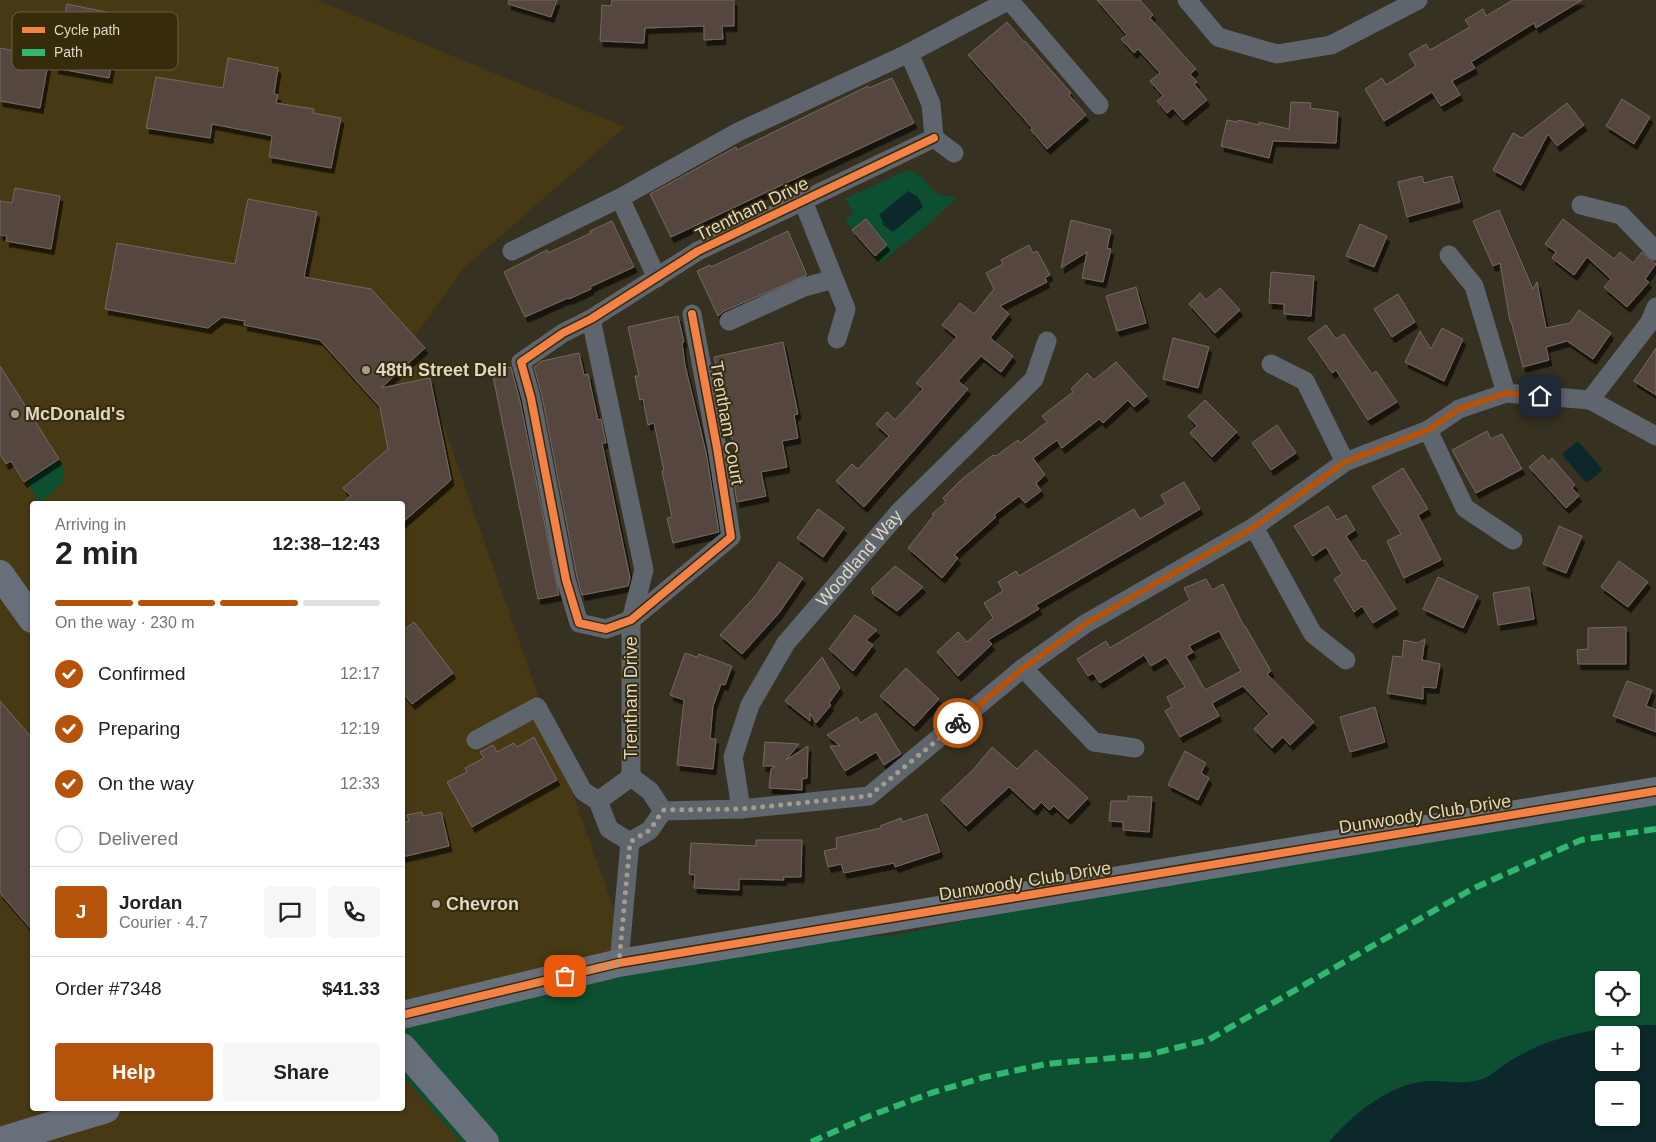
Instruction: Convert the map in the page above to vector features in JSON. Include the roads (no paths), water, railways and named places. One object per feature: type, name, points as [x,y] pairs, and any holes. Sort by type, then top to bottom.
[{"type":"street","points":[[512,252],[620,198],[738,132],[909,53],[1009,0],[1099,105]]},
{"type":"street","points":[[1187,0],[1218,37],[1277,54],[1331,45],[1418,0]]},
{"type":"street","points":[[909,53],[931,104],[934,138],[954,153]]},
{"type":"street","name":"Trentham Drive","points":[[631,777],[631,620],[644,570],[591,319],[698,251],[934,138]]},
{"type":"street","points":[[620,198],[657,278]]},
{"type":"street","name":"Trentham Drive","points":[[803,201],[846,309],[838,339]]},
{"type":"street","points":[[1581,205],[1621,215],[1656,251]]},
{"type":"street","points":[[1449,255],[1474,286],[1506,393]]},
{"type":"street","points":[[729,321],[804,287],[834,279]]},
{"type":"street","points":[[1590,400],[1650,322],[1656,307]]},
{"type":"street","name":"Trentham Court","points":[[692,314],[717,448],[731,537]]},
{"type":"street","points":[[591,319],[563,333],[521,362],[531,398],[566,580],[579,623],[606,629],[631,620]]},
{"type":"street","name":"Woodland Way","points":[[741,809],[733,757],[750,705],[786,643],[900,511],[1034,378],[1047,341]]},
{"type":"street","points":[[1271,364],[1305,381],[1345,462]]},
{"type":"street","points":[[663,810],[741,809],[869,796],[1023,668],[1085,624],[1254,527],[1345,462],[1428,430],[1459,409],[1506,393],[1590,400],[1656,436]]},
{"type":"street","points":[[1428,430],[1465,508],[1513,540]]},
{"type":"street","points":[[1254,527],[1313,634],[1346,660]]},
{"type":"street","name":"Trentham Drive","points":[[631,620],[731,537]]},
{"type":"street","points":[[0,574],[30,616]]},
{"type":"street","points":[[1023,668],[1094,742],[1135,748]]},
{"type":"street","points":[[476,740],[537,707],[583,791],[598,802],[609,829],[630,842]]},
{"type":"street","points":[[598,802],[631,777],[650,791],[663,810]]},
{"type":"street","name":"Dunwoody Club Drive","points":[[405,1014],[619,963],[1656,791]]},
{"type":"street","points":[[630,842],[650,830],[663,810]]},
{"type":"street","points":[[619,963],[630,842]]},
{"type":"street","points":[[405,1050],[485,1142]]},
{"type":"street","points":[[0,1141],[99,1111]]},
{"type":"water","points":[[908,191],[918,197],[923,207],[893,232],[883,225],[879,215]]},
{"type":"water","points":[[1578,441],[1603,470],[1586,483],[1562,454]]},
{"type":"water","points":[[1656,1025],[1656,1142],[1329,1142],[1361,1111],[1386,1094],[1399,1088],[1428,1081],[1471,1082],[1478,1080],[1487,1077],[1534,1048],[1548,1042],[1595,1030],[1595,1071],[1640,1071],[1640,1026],[1631,1026]]},
{"type":"place","name":"48th Street Deli","points":[[366,370]]},
{"type":"place","name":"McDonald's","points":[[15,414]]},
{"type":"place","name":"Chevron","points":[[436,904]]}]
